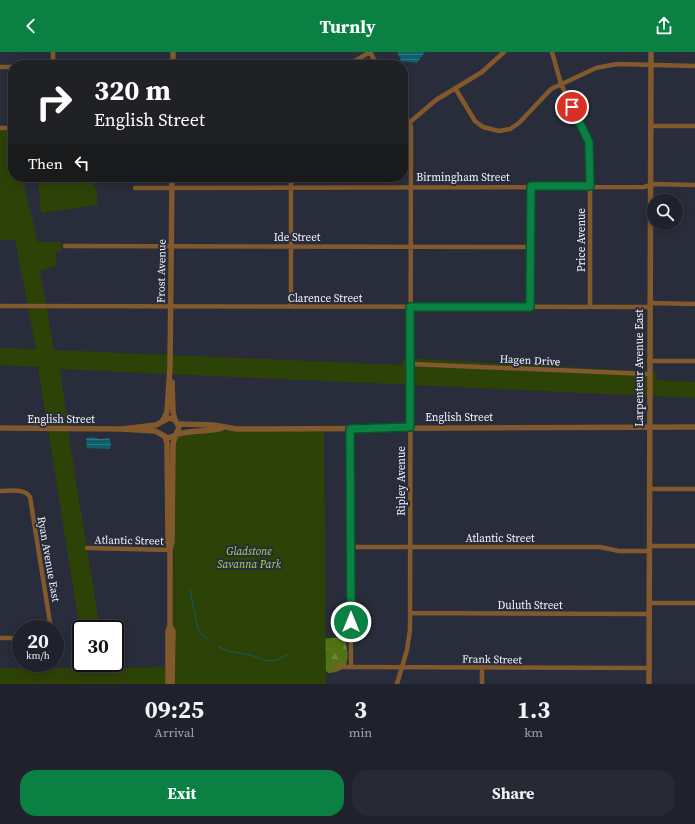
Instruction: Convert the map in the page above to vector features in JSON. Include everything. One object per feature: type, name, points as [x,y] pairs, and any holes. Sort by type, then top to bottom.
[{"type":"street","points":[[356,60],[370,52]]},
{"type":"street","points":[[408,120],[410,124],[436,100],[482,72],[504,52]]},
{"type":"street","name":"Price Avenue","points":[[552,52],[561,84],[589,142],[590,307]]},
{"type":"street","name":"Larpenteur Avenue East","points":[[649,684],[651,52]]},
{"type":"street","points":[[455,88],[475,121],[489,129],[499,131],[510,128],[519,123],[551,89],[603,66],[651,64],[695,66]]},
{"type":"street","name":"Ripley Avenue","points":[[397,684],[407,650],[410,613],[410,124]]},
{"type":"street","points":[[650,126],[695,126]]},
{"type":"street","name":"Frost Avenue","points":[[162,421],[167,412],[170,366],[172,182]]},
{"type":"street","points":[[291,182],[291,306]]},
{"type":"street","name":"Birmingham Street","points":[[135,188],[695,185]]},
{"type":"street","points":[[530,307],[531,186]]},
{"type":"street","name":"Ide Street","points":[[64,246],[530,247]]},
{"type":"street","name":"Clarence Street","points":[[0,306],[590,307],[695,304]]},
{"type":"street","points":[[649,360],[695,361]]},
{"type":"street","name":"Hagen Drive","points":[[410,364],[649,374]]},
{"type":"street","name":"Frost Avenue","points":[[170,366],[173,411],[177,422]]},
{"type":"street","points":[[168,684],[173,444],[176,435],[177,422],[169,418],[162,421],[159,428],[167,443],[168,542],[170,550]]},
{"type":"street","name":"English Street","points":[[122,429],[153,426],[162,421]]},
{"type":"street","name":"English Street","points":[[177,422],[213,425],[222,428]]},
{"type":"street","name":"English Street","points":[[176,435],[186,431],[213,430],[222,428],[350,429],[410,427],[695,427]]},
{"type":"street","name":"English Street","points":[[0,428],[154,430],[163,436]]},
{"type":"street","points":[[350,429],[351,667]]},
{"type":"street","points":[[163,436],[176,435]]},
{"type":"street","points":[[649,489],[695,489]]},
{"type":"street","name":"Ryan Avenue East","points":[[0,491],[24,491],[28,493],[30,497],[50,620]]},
{"type":"street","name":"Atlantic Street","points":[[351,547],[600,547],[619,551],[695,546]]},
{"type":"street","name":"Atlantic Street","points":[[87,548],[170,550]]},
{"type":"street","points":[[649,603],[695,603]]},
{"type":"street","name":"Duluth Street","points":[[410,613],[649,614]]},
{"type":"street","points":[[170,626],[173,631],[172,684]]},
{"type":"street","points":[[0,638],[12,638]]},
{"type":"street","name":"Frank Street","points":[[335,667],[649,668]]},
{"type":"street","points":[[482,667],[482,684]]},
{"type":"green space","points":[[0,128],[8,128],[8,182],[23,182],[38,242],[62,242],[61,252],[56,252],[56,266],[40,271],[54,350],[403,365],[403,358],[656,372],[656,380],[695,382],[695,398],[60,369],[68,426],[47,425],[38,367],[0,365],[0,348],[36,349],[15,240],[0,240]]},
{"type":"green space","points":[[38,182],[92,182],[97,190],[97,205],[41,213]]},
{"type":"green space","points":[[48,430],[68,431],[99,620],[78,620]]},
{"type":"green space","name":"Gladstone Savanna Park","points":[[324,430],[326,684],[173,684],[174,431]]},
{"type":"green space","points":[[344,638],[348,657],[345,666],[341,670],[328,673],[322,667],[319,639]]},
{"type":"green space","points":[[166,667],[166,684],[0,684],[0,668],[12,668],[12,672],[64,672],[64,668],[72,668],[72,672],[124,672],[124,668]]},
{"type":"water","points":[[397,52],[425,52],[417,63],[408,62],[408,60],[401,60]]},
{"type":"water","points":[[93,437],[100,439],[109,438],[111,444],[110,449],[87,448],[86,438]]},
{"type":"waterway","points":[[190,590],[198,629],[200,633],[209,640]]},
{"type":"waterway","points":[[219,647],[228,651],[251,655],[267,661],[276,660],[287,655]]},
{"type":"route","points":[[351,622],[350,429],[410,427],[410,307],[530,307],[531,186],[590,186],[591,158],[589,142],[572,107]]}]
